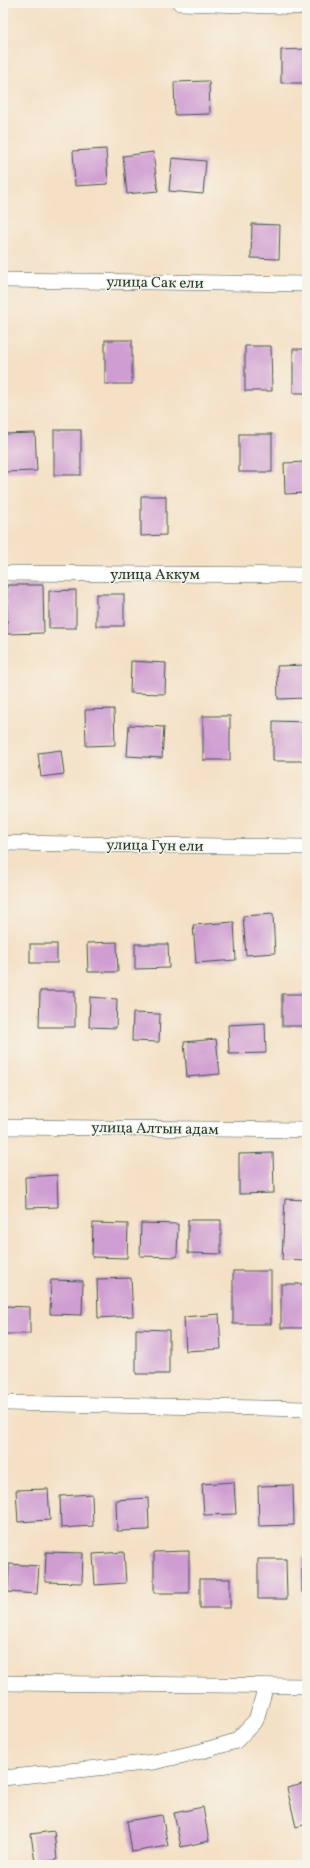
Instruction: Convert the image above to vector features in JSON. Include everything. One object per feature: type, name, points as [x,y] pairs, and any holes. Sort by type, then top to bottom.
[{"type":"street","points":[[180,3],[307,7]]},
{"type":"street","name":"улица Сак ели","points":[[3,280],[307,284]]},
{"type":"street","name":"улица Аккум","points":[[3,573],[307,575]]},
{"type":"street","name":"улица Гун ели","points":[[3,843],[307,847]]},
{"type":"street","name":"улица Алтын адам","points":[[3,1127],[307,1130]]},
{"type":"street","points":[[3,1403],[307,1409]]},
{"type":"street","points":[[3,1683],[307,1686]]},
{"type":"street","points":[[3,1778],[154,1762],[202,1752],[236,1741],[256,1720],[266,1686]]},
{"type":"building","points":[[305,49],[305,83],[281,83],[281,50]]},
{"type":"building","points":[[209,81],[210,114],[175,115],[174,82]]},
{"type":"building","points":[[106,149],[108,184],[75,186],[73,151]]},
{"type":"building","points":[[153,152],[158,191],[127,194],[123,156]]},
{"type":"building","points":[[172,158],[206,161],[203,194],[169,191]]},
{"type":"building","points":[[252,224],[280,225],[279,259],[251,258]]},
{"type":"building","points":[[105,340],[132,340],[132,384],[105,384]]},
{"type":"building","points":[[245,346],[271,346],[272,391],[245,391]]},
{"type":"building","points":[[293,349],[307,349],[307,393],[293,393]]},
{"type":"building","points":[[54,430],[81,430],[81,475],[54,475]]},
{"type":"building","points":[[35,433],[37,471],[3,472],[3,434]]},
{"type":"building","points":[[239,434],[272,434],[272,472],[239,472]]},
{"type":"building","points":[[307,462],[307,493],[285,494],[284,463]]},
{"type":"building","points":[[141,496],[166,496],[166,535],[141,536]]},
{"type":"building","points":[[7,585],[43,585],[44,633],[7,634]]},
{"type":"building","points":[[76,590],[76,628],[49,628],[49,591]]},
{"type":"building","points":[[96,594],[124,594],[124,626],[96,626]]},
{"type":"building","points":[[131,661],[166,663],[165,694],[130,693]]},
{"type":"building","points":[[307,665],[307,698],[278,699],[277,666]]},
{"type":"building","points":[[114,709],[115,745],[86,746],[85,710]]},
{"type":"building","points":[[203,716],[230,716],[230,760],[203,760]]},
{"type":"building","points":[[273,721],[307,722],[307,761],[273,761]]},
{"type":"building","points":[[129,725],[164,727],[162,758],[127,756]]},
{"type":"building","points":[[61,750],[64,774],[41,777],[38,753]]},
{"type":"building","points":[[273,914],[275,953],[246,955],[243,916]]},
{"type":"building","points":[[234,922],[236,960],[196,963],[193,925]]},
{"type":"building","points":[[117,942],[118,972],[88,972],[87,943]]},
{"type":"building","points":[[30,944],[57,944],[57,963],[30,963]]},
{"type":"building","points":[[135,944],[168,944],[169,968],[135,969]]},
{"type":"building","points":[[40,991],[75,991],[75,1027],[39,1027]]},
{"type":"building","points":[[282,994],[307,994],[307,1026],[282,1026]]},
{"type":"building","points":[[90,997],[117,999],[116,1028],[89,1027]]},
{"type":"building","points":[[133,1013],[160,1014],[159,1042],[132,1041]]},
{"type":"building","points":[[265,1023],[266,1053],[229,1054],[228,1025]]},
{"type":"building","points":[[216,1039],[220,1074],[187,1077],[184,1042]]},
{"type":"building","points":[[273,1153],[274,1193],[239,1194],[239,1154]]},
{"type":"building","points":[[57,1175],[58,1207],[26,1208],[25,1177]]},
{"type":"building","points":[[285,1199],[307,1200],[307,1261],[282,1260]]},
{"type":"building","points":[[188,1220],[221,1220],[221,1254],[188,1253]]},
{"type":"building","points":[[93,1223],[128,1224],[127,1258],[92,1257]]},
{"type":"building","points":[[141,1223],[178,1224],[177,1257],[140,1256]]},
{"type":"building","points":[[233,1271],[271,1271],[271,1324],[233,1324]]},
{"type":"building","points":[[131,1278],[133,1316],[98,1318],[97,1279]]},
{"type":"building","points":[[51,1280],[83,1281],[82,1315],[50,1314]]},
{"type":"building","points":[[281,1284],[307,1284],[307,1328],[281,1328]]},
{"type":"building","points":[[3,1306],[30,1307],[30,1334],[3,1334]]},
{"type":"building","points":[[219,1314],[221,1349],[186,1351],[184,1317]]},
{"type":"building","points":[[136,1329],[169,1330],[169,1374],[136,1374]]},
{"type":"building","points":[[234,1482],[236,1514],[204,1515],[202,1484]]},
{"type":"building","points":[[293,1485],[294,1525],[259,1526],[258,1486]]},
{"type":"building","points":[[48,1489],[50,1520],[18,1522],[16,1490]]},
{"type":"building","points":[[92,1494],[93,1526],[61,1528],[60,1496]]},
{"type":"building","points":[[148,1498],[149,1530],[117,1531],[116,1500]]},
{"type":"building","points":[[189,1551],[189,1593],[154,1593],[154,1552]]},
{"type":"building","points":[[46,1552],[83,1553],[82,1583],[45,1582]]},
{"type":"building","points":[[124,1552],[126,1583],[95,1585],[93,1554]]},
{"type":"building","points":[[302,1557],[307,1557],[307,1592],[302,1592]]},
{"type":"building","points":[[258,1559],[286,1559],[287,1599],[258,1599]]},
{"type":"building","points":[[9,1564],[39,1566],[37,1594],[8,1592]]},
{"type":"building","points":[[200,1579],[230,1579],[230,1608],[200,1608]]},
{"type":"building","points":[[307,1783],[307,1824],[296,1827],[287,1788]]},
{"type":"building","points":[[203,1807],[209,1841],[181,1847],[174,1813]]},
{"type":"building","points":[[162,1815],[168,1846],[132,1852],[127,1821]]},
{"type":"building","points":[[54,1831],[57,1860],[35,1863],[31,1834]]}]
